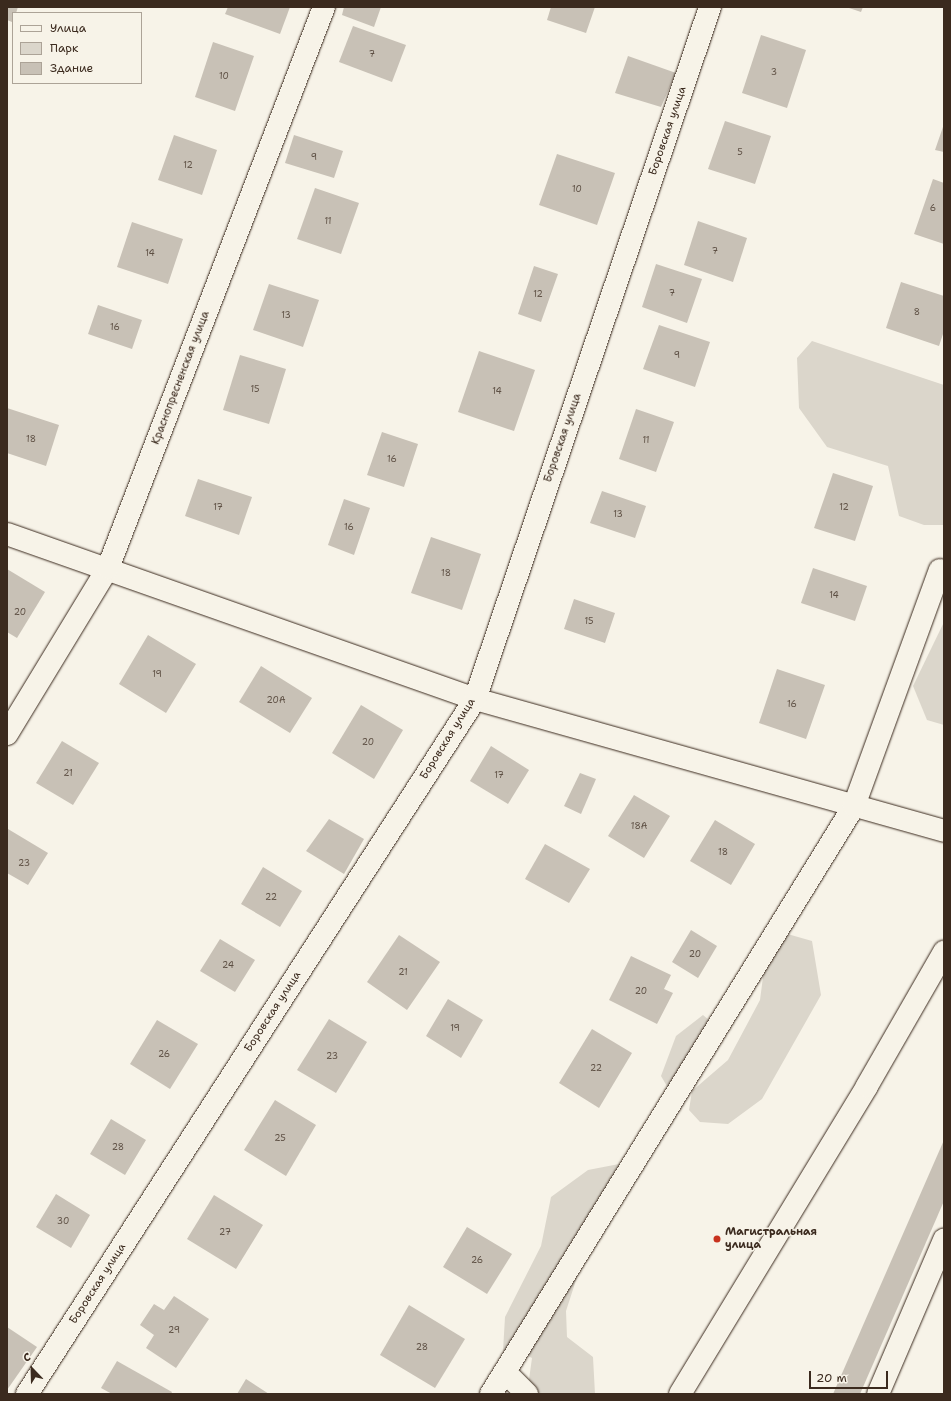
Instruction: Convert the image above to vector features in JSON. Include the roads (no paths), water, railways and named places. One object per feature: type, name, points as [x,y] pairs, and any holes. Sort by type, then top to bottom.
[{"type":"street","name":"Краснопресненская улица","points":[[7,734],[108,568],[324,7]]},
{"type":"street","name":"Боровская улица","points":[[27,1394],[475,699],[710,7]]},
{"type":"street","points":[[7,534],[108,568],[475,699],[944,830]]},
{"type":"street","points":[[491,1394],[854,806],[940,570]]},
{"type":"street","points":[[680,1394],[867,1086],[944,952]]},
{"type":"street","points":[[878,1394],[944,1240]]},
{"type":"street","points":[[505,1372],[527,1394]]},
{"type":"place","name":"Магистральная улица","points":[[717,1239]]}]
